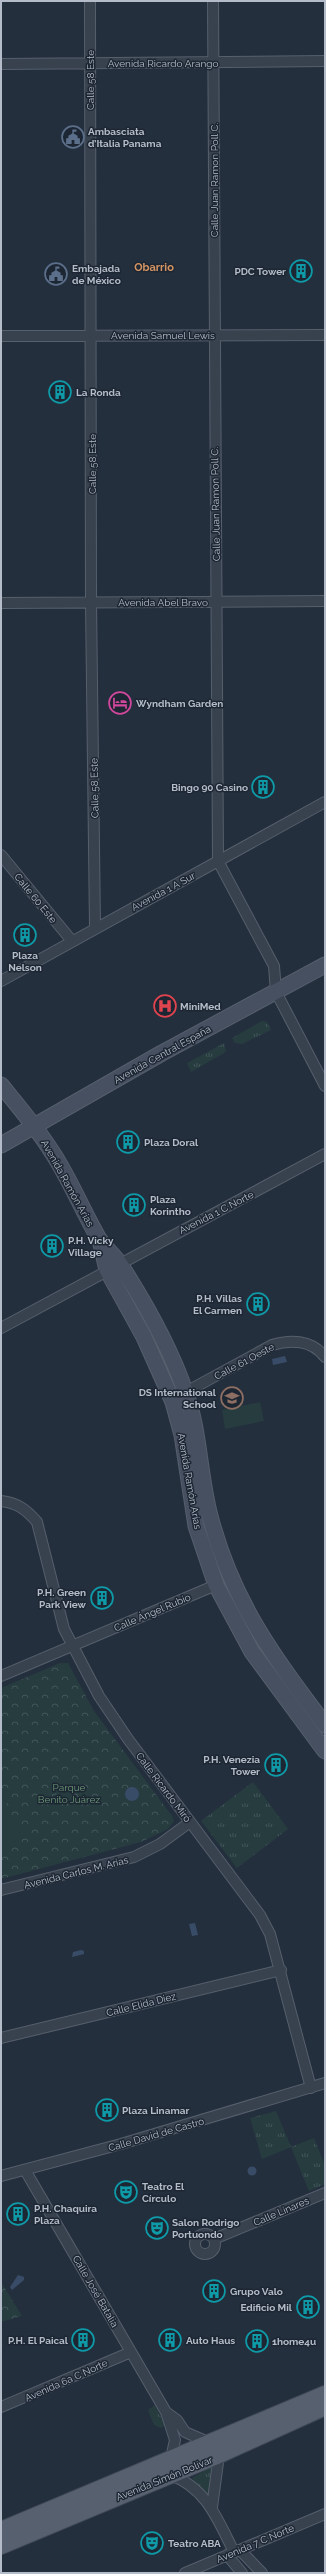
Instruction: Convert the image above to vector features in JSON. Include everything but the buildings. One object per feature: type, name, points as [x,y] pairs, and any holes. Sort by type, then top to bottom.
[{"type":"main road","name":"Avenida Central España","points":[[1,1145],[325,965]]},
{"type":"main road","name":"Avenida Ramón Arias","points":[[1,1085],[35,1125],[53,1153],[113,1266],[173,1402],[182,1435],[196,1526],[216,1585],[252,1652],[325,1751]]},
{"type":"main road","name":"Avenida Ramón Arias","points":[[113,1266],[174,1362],[186,1392],[196,1428],[210,1515],[227,1570],[238,1594],[271,1654],[325,1726]]},
{"type":"main road","points":[[216,1585],[226,1585],[238,1594]]},
{"type":"main road","points":[[241,2428],[258,2412],[325,2384]]},
{"type":"main road","name":"Avenida Simón Bolívar","points":[[1,2530],[325,2394]]},
{"type":"main road","name":"Avenida Simón Bolívar","points":[[1,2546],[219,2455],[325,2407]]},
{"type":"main road","points":[[276,2430],[296,2427],[325,2416]]},
{"type":"street","name":"Calle 58 Este","points":[[90,1],[92,335],[91,602],[95,928]]},
{"type":"street","name":"Calle Juan Ramon Poll C.","points":[[213,1],[213,335],[218,861],[274,966],[276,992]]},
{"type":"street","name":"Avenida Ricardo Arango","points":[[1,64],[325,62]]},
{"type":"street","name":"Avenida Samuel Lewis","points":[[1,336],[325,335]]},
{"type":"street","name":"Avenida Abel Bravo","points":[[1,603],[325,602]]},
{"type":"street","name":"Avenida 1 A Sur","points":[[1,981],[325,802]]},
{"type":"street","name":"Calle 60 Este","points":[[1,855],[72,941]]},
{"type":"street","points":[[276,992],[325,1086]]},
{"type":"street","name":"Avenida 1 C Norte","points":[[1,1328],[113,1266],[325,1154]]},
{"type":"street","name":"Calle 61 Oeste","points":[[186,1392],[272,1345],[282,1342],[309,1344],[325,1357]]},
{"type":"street","name":"Calle Ricardo Miró","points":[[1,1501],[15,1503],[28,1512],[37,1522],[64,1629],[99,1696],[128,1739],[260,1915],[270,1934],[281,1970],[310,2088]]},
{"type":"street","name":"Calle Ángel Rubio","points":[[1,1676],[73,1647],[216,1585]]},
{"type":"street","points":[[64,1629],[76,1637],[88,1640]]},
{"type":"street","name":"Avenida Carlos M. Arias","points":[[1,1890],[134,1857],[160,1844],[190,1822]]},
{"type":"street","name":"Calle Elida Diez","points":[[1,2038],[281,1970]]},
{"type":"street","points":[[310,2088],[325,2083]]},
{"type":"street","name":"Calle David de Castro","points":[[1,2176],[134,2141],[310,2088]]},
{"type":"street","name":"Calle José Batalia","points":[[25,2170],[166,2412],[175,2440],[171,2458]]},
{"type":"street","name":"Calle Linares","points":[[214,2239],[325,2193]]},
{"type":"street","name":"Avenida 6a C Norte","points":[[1,2407],[131,2352]]},
{"type":"street","name":"Calle José Batalia","points":[[166,2412],[177,2420],[185,2432],[208,2442]]},
{"type":"street","points":[[212,2508],[219,2455]]},
{"type":"street","points":[[170,2475],[190,2483],[212,2508],[242,2573]]},
{"type":"street","name":"Avenida 7 C Norte","points":[[185,2573],[325,2514]]},
{"type":"street","points":[[233,2553],[262,2573]]},
{"type":"green space","points":[[262,1021],[267,1022],[271,1030],[242,1044],[235,1043],[232,1038]]},
{"type":"green space","points":[[224,1043],[226,1051],[224,1053],[191,1072],[187,1063]]},
{"type":"green space","points":[[260,1402],[264,1421],[225,1429],[222,1410]]},
{"type":"green space","name":"Parque Benito Juárez","points":[[60,1663],[68,1663],[94,1711],[172,1816],[174,1821],[168,1829],[141,1842],[1,1879],[1,1688]]},
{"type":"green space","points":[[253,1782],[288,1829],[237,1868],[201,1821]]},
{"type":"green space","points":[[1,1791],[22,1839],[1,1848]]},
{"type":"green space","points":[[276,2111],[291,2147],[262,2159],[250,2118]]},
{"type":"green space","points":[[314,2138],[325,2166],[325,2184],[309,2191],[291,2147]]},
{"type":"green space","points":[[1,2282],[22,2316],[1,2322]]},
{"type":"green space","points":[[155,2405],[165,2425],[161,2428],[154,2425],[148,2410]]},
{"type":"green space","points":[[211,2467],[213,2468],[209,2499],[192,2478]]},
{"type":"water","points":[[285,1356],[287,1362],[273,1365],[272,1359]]},
{"type":"water","points":[[129,1787],[135,1787],[139,1791],[139,1797],[135,1801],[129,1801],[125,1797],[125,1791]]},
{"type":"water","points":[[195,1923],[198,1935],[192,1936],[189,1924]]},
{"type":"water","points":[[81,1950],[84,1951],[84,1954],[72,1957],[73,1952]]},
{"type":"water","points":[[250,2167],[254,2167],[256,2171],[254,2175],[250,2175],[248,2173],[248,2169]]},
{"type":"water","points":[[18,2275],[24,2277],[24,2280],[12,2290],[10,2287]]},
{"type":"place","name":"Ambasciata d’Italia Panama","points":[[73,137]]},
{"type":"place","name":"PDC Tower","points":[[301,271]]},
{"type":"place","name":"Embajada de México","points":[[56,274]]},
{"type":"place","name":"La Ronda","points":[[60,392]]},
{"type":"place","name":"Wyndham Garden","points":[[120,703]]},
{"type":"place","name":"Bingo 90 Casino","points":[[263,787]]},
{"type":"place","name":"Plaza Nelson","points":[[25,935]]},
{"type":"place","name":"MiniMed","points":[[165,1006]]},
{"type":"place","name":"Plaza Doral","points":[[128,1142]]},
{"type":"place","name":"Plaza Korintho","points":[[134,1205]]},
{"type":"place","name":"P.H. Vicky Village","points":[[52,1246]]},
{"type":"place","name":"P.H. Villas El Carmen","points":[[258,1304]]},
{"type":"place","name":"DS International School","points":[[232,1398]]},
{"type":"place","name":"P.H. Green Park View","points":[[102,1598]]},
{"type":"place","name":"P.H. Venezia Tower","points":[[276,1765]]},
{"type":"place","name":"Plaza Linamar","points":[[107,2110]]},
{"type":"place","name":"Teatro El Círculo","points":[[126,2192]]},
{"type":"place","name":"P.H. Chaquira Plaza","points":[[18,2214]]},
{"type":"place","name":"Salon Rodrigo Portuondo","points":[[157,2228]]},
{"type":"place","name":"Grupo Valo","points":[[214,2291]]},
{"type":"place","name":"Edificio Mil","points":[[308,2307]]},
{"type":"place","name":"P.H. El Paical","points":[[83,2340]]},
{"type":"place","name":"Auto Haus","points":[[170,2340]]},
{"type":"place","name":"1home4u","points":[[257,2341]]},
{"type":"place","name":"Teatro ABA","points":[[152,2543]]},
{"type":"district","name":"Obarrio","points":[[154,267]]}]
